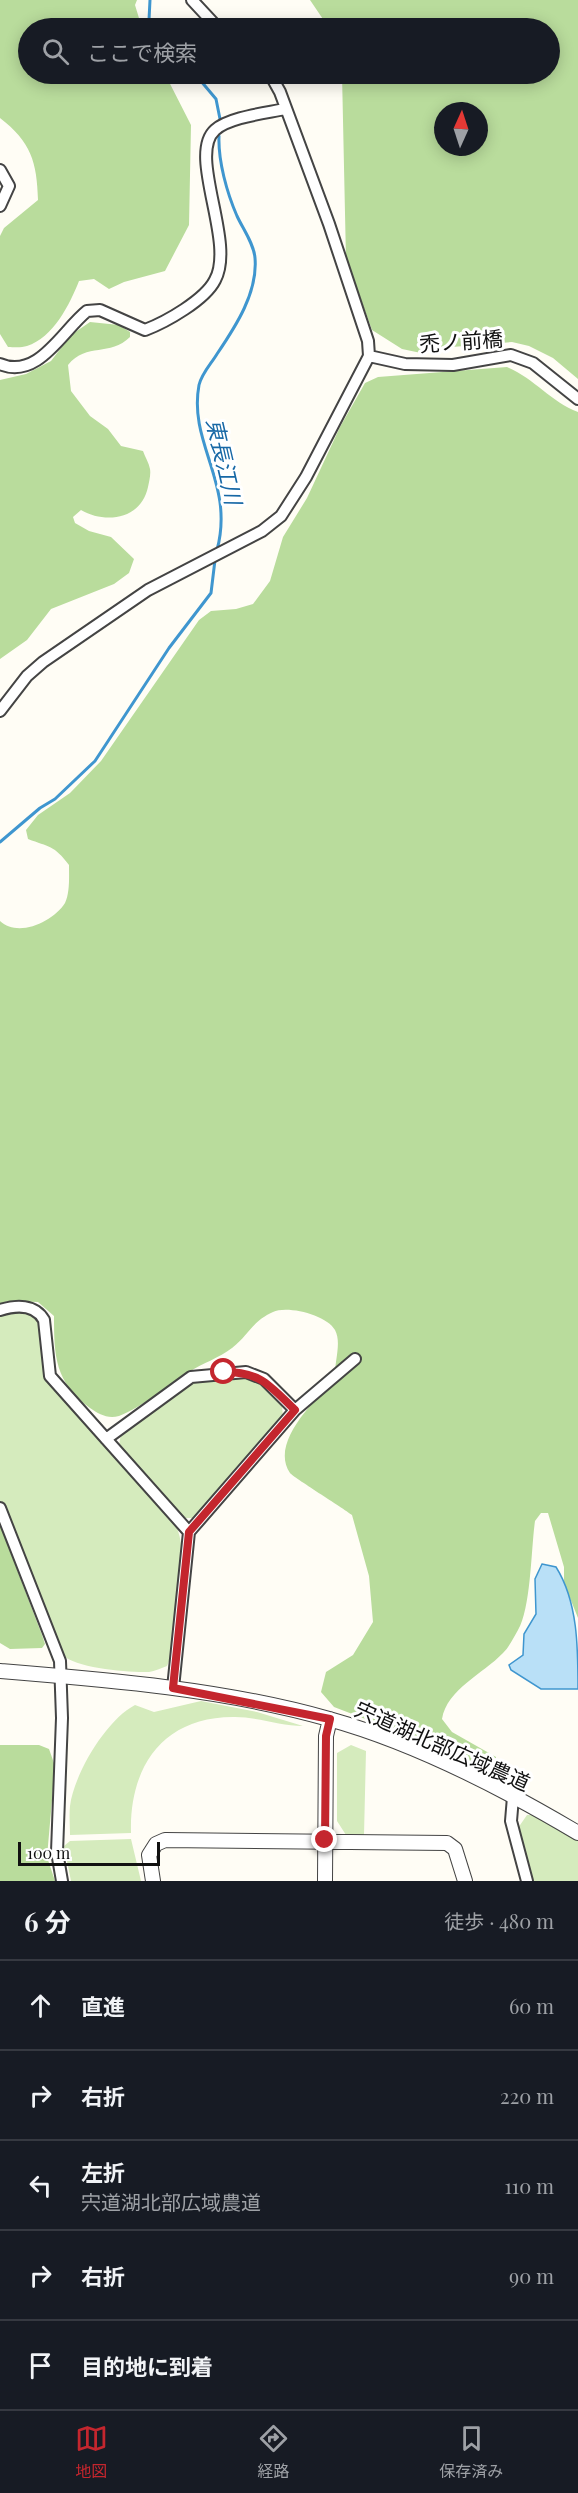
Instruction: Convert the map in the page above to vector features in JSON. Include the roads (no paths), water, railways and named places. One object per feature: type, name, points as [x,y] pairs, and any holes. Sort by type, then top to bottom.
[{"type":"street","points":[[192,0],[209,18]]},
{"type":"street","points":[[0,711],[27,676],[43,662],[148,590],[262,531],[281,516],[306,477],[369,356],[368,342],[342,260],[274,84]]},
{"type":"street","points":[[0,364],[8,367],[25,367],[41,358],[87,311],[100,310],[145,330],[160,324],[204,295],[215,282],[221,266],[214,197],[204,160],[208,140],[217,128],[229,123],[285,108]]},
{"type":"street","points":[[0,170],[9,186],[0,206]]},
{"type":"street","name":"禿ノ前橋","points":[[369,356],[405,364],[453,364],[510,355],[533,363],[578,399]]},
{"type":"street","points":[[0,1311],[14,1306],[32,1308],[41,1314],[44,1320],[50,1376],[189,1532]]},
{"type":"street","points":[[173,1688],[189,1532],[295,1410],[355,1359]]},
{"type":"street","points":[[106,1438],[191,1377],[224,1372],[246,1372],[264,1379],[295,1410]]},
{"type":"street","points":[[0,1508],[60,1662],[62,1718],[57,1852],[62,1881]]},
{"type":"street","name":"宍道湖北部広域農道","points":[[0,1671],[173,1688],[330,1719],[410,1749],[513,1797],[578,1833]]},
{"type":"street","points":[[325,1881],[326,1736],[330,1719]]},
{"type":"street","points":[[513,1797],[512,1821],[527,1881]]},
{"type":"street","points":[[153,1881],[149,1855],[156,1844],[165,1840],[447,1843],[455,1849],[465,1881]]},
{"type":"water","points":[[542,1564],[556,1567],[569,1595],[577,1642],[578,1689],[541,1689],[511,1670],[509,1665],[523,1655],[524,1634],[536,1614],[535,1579]]},
{"type":"waterway","name":"東長江川","points":[[149,18],[150,0]]},
{"type":"waterway","name":"東長江川","points":[[203,84],[216,99],[220,119]]},
{"type":"waterway","name":"東長江川","points":[[217,550],[221,526],[220,504],[200,426],[197,406],[199,385],[244,308],[255,271],[253,247],[237,216],[227,187],[220,156],[219,136]]},
{"type":"waterway","name":"東長江川","points":[[0,842],[40,808],[55,799],[95,761],[169,648],[211,593],[215,560]]}]
